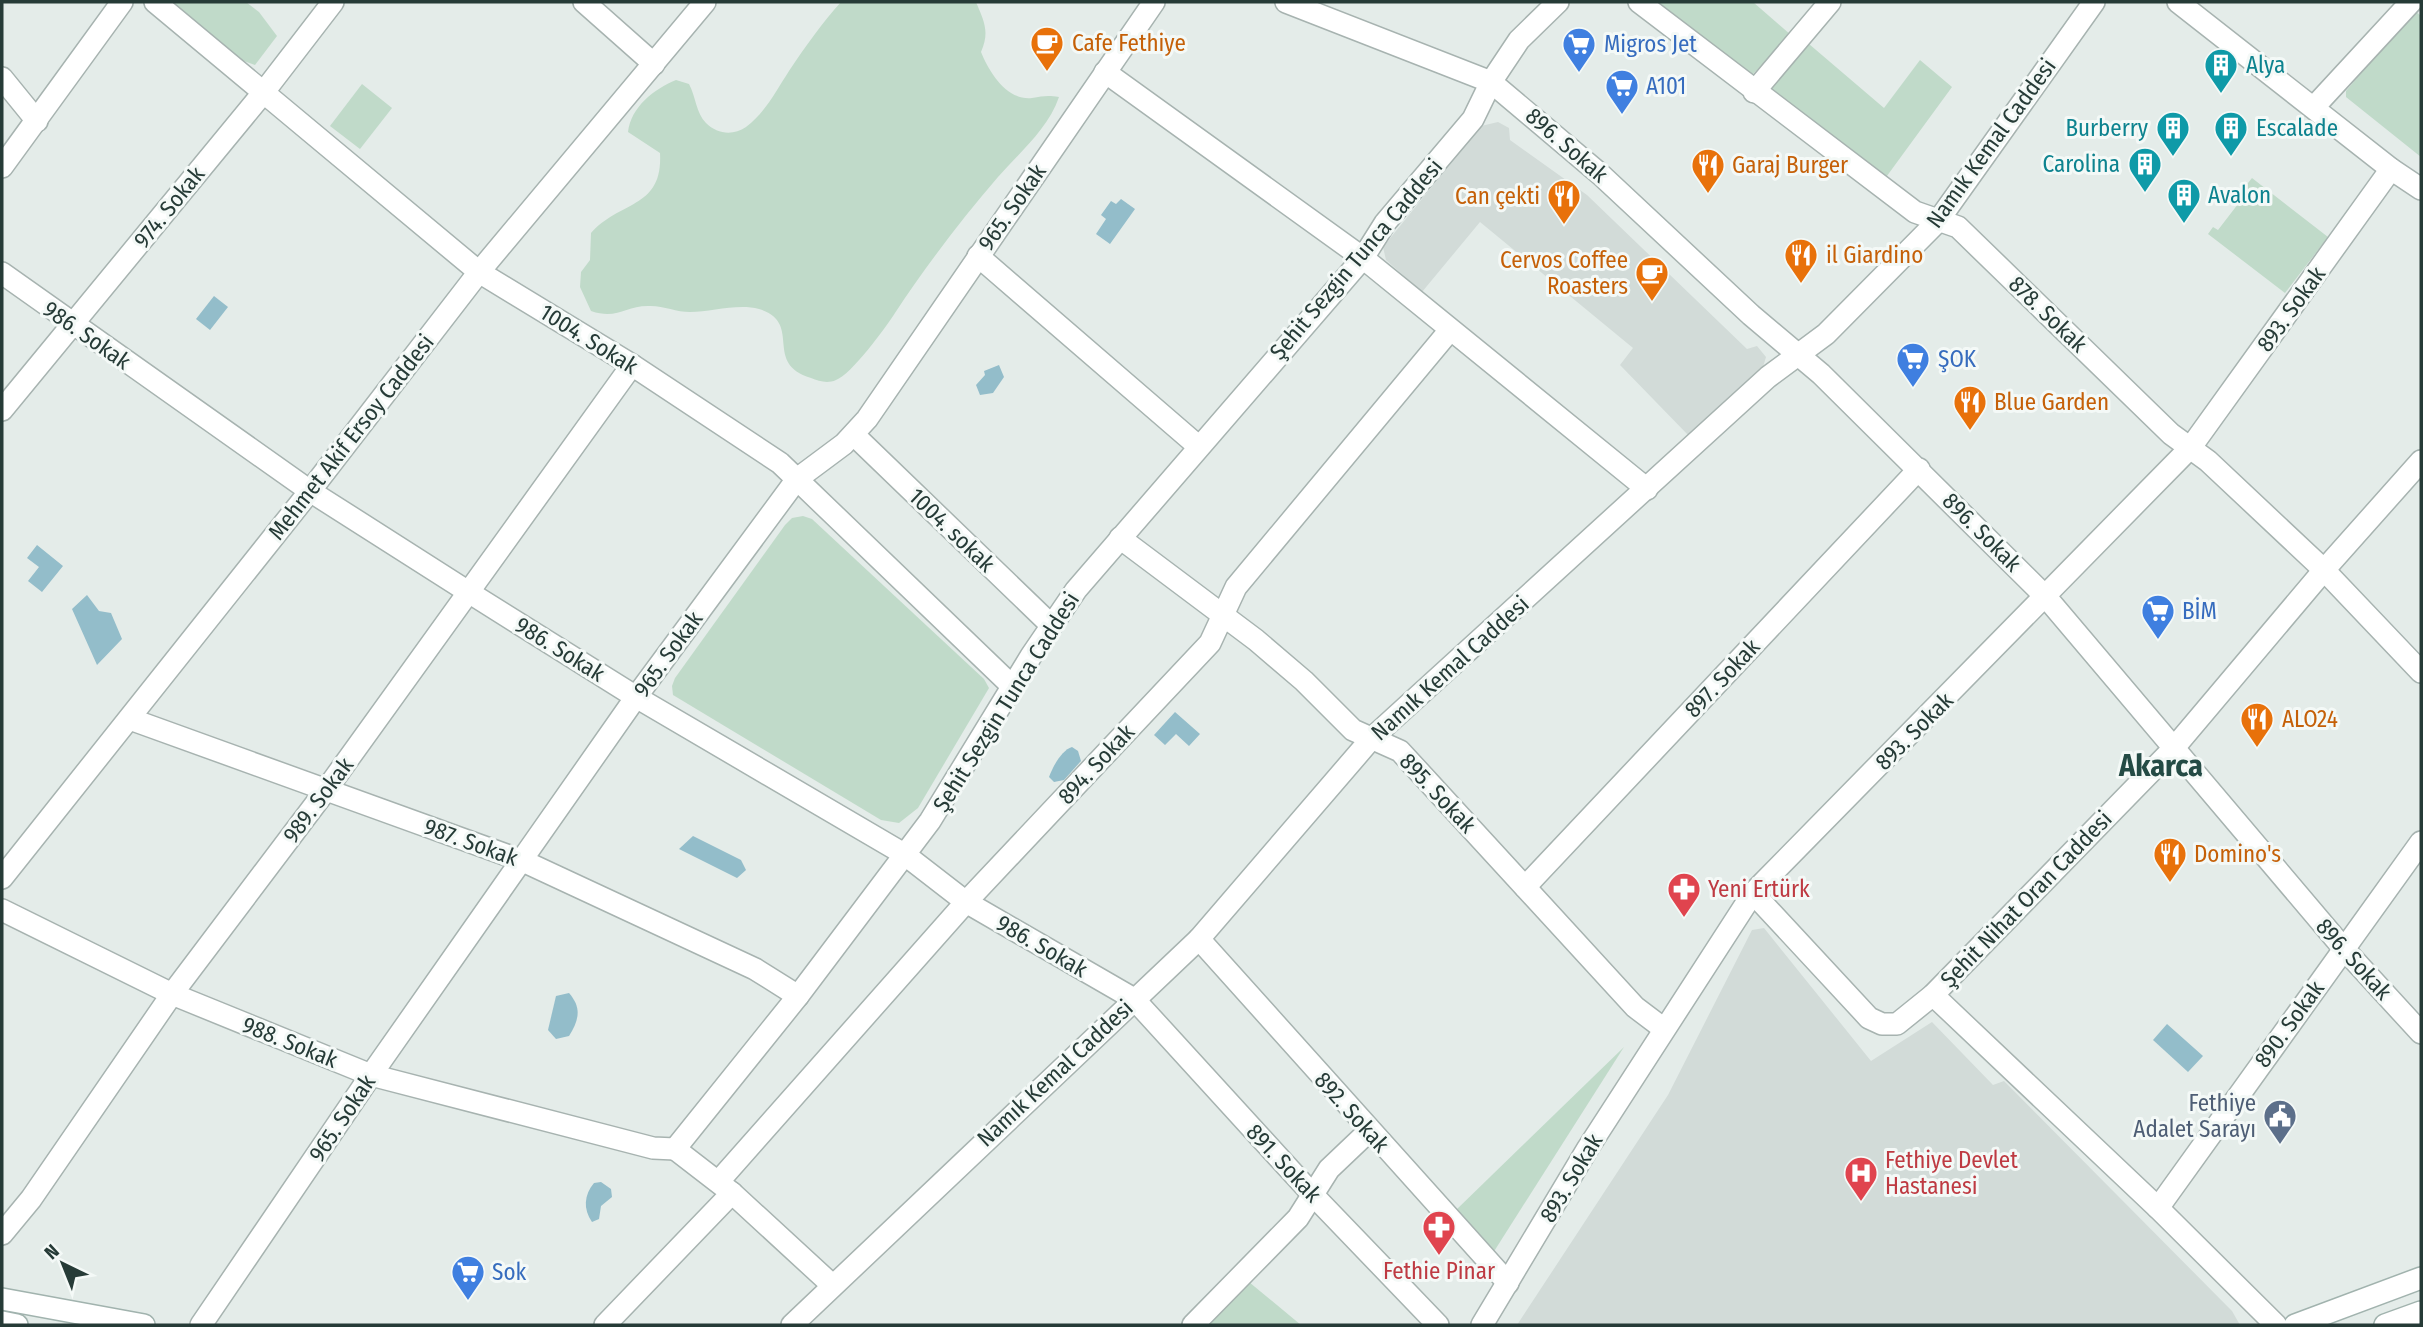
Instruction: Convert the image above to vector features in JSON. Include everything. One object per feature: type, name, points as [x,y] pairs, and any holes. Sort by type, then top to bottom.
[{"type":"street","points":[[2,167],[122,2]]},
{"type":"street","name":"1004. Sokak","points":[[155,2],[479,272],[632,365],[780,463],[1012,686]]},
{"type":"street","name":"974. Sokak","points":[[2,410],[263,93],[333,2]]},
{"type":"street","points":[[584,2],[654,64]]},
{"type":"street","name":"Mehmet Akif Ersoy Caddesi","points":[[2,878],[310,491],[479,272],[705,2]]},
{"type":"street","name":"965. Sokak","points":[[201,1325],[371,1075],[636,697],[797,480],[854,435],[1154,2]]},
{"type":"street","name":"896. Sokak","points":[[1286,2],[1491,82],[1591,165],[1919,469],[2046,597],[2344,949],[2421,1033]]},
{"type":"street","name":"Şehit Sezgin Tunca Caddesi","points":[[675,1149],[798,996],[930,821],[1051,625],[1198,446],[1363,258],[1385,223],[1473,119],[1491,82],[1520,40],[1558,2]]},
{"type":"street","name":"878. Sokak","points":[[1639,2],[1915,212],[1958,227],[2171,434],[2191,447],[2324,570],[2421,672]]},
{"type":"street","points":[[1754,92],[1830,2]]},
{"type":"street","name":"Namık Kemal Caddesi","points":[[792,1325],[1199,939],[1371,739],[1768,377],[1826,334],[1938,220],[2094,2]]},
{"type":"street","points":[[2178,2],[2391,169],[2421,189]]},
{"type":"street","points":[[2314,107],[2412,2]]},
{"type":"street","points":[[1105,72],[1363,258],[1647,489]]},
{"type":"street","points":[[2,79],[37,121]]},
{"type":"street","name":"893. Sokak","points":[[1482,1325],[1664,1029],[1753,893],[2191,447],[2391,169]]},
{"type":"street","points":[[978,256],[1198,446]]},
{"type":"street","name":"986. Sokak","points":[[2,273],[72,326],[310,491],[636,697],[904,854],[966,902],[1134,999]]},
{"type":"street","name":"894. Sokak","points":[[726,1187],[966,902],[1210,643],[1236,587],[1450,330]]},
{"type":"street","name":"989. Sokak","points":[[2,1234],[31,1199],[172,994],[326,790],[632,365]]},
{"type":"street","name":"1004. sokak","points":[[854,435],[1051,625]]},
{"type":"street","name":"Şehit Nihat Oran Caddesi","points":[[1753,893],[1869,1018],[1882,1024],[1897,1024],[1933,995],[2173,749],[2324,570],[2421,461]]},
{"type":"street","name":"897. Sokak","points":[[1525,887],[1919,469]]},
{"type":"street","name":"895. Sokak","points":[[1120,538],[1224,615],[1304,681],[1353,730],[1400,751],[1635,1007],[1664,1029]]},
{"type":"street","name":"987. Sokak","points":[[130,719],[523,861],[755,970],[798,996]]},
{"type":"street","name":"890. Sokak","points":[[2158,1208],[2421,842]]},
{"type":"street","name":"988. Sokak","points":[[2,910],[172,994],[371,1075],[653,1148],[675,1149]]},
{"type":"street","name":"892. Sokak","points":[[1199,939],[1508,1283]]},
{"type":"street","points":[[1933,995],[2158,1208],[2276,1325]]},
{"type":"street","name":"891. Sokak","points":[[1134,999],[1313,1195],[1438,1325]]},
{"type":"street","points":[[1193,1325],[1298,1218],[1329,1169],[1369,1131]]},
{"type":"street","points":[[675,1149],[726,1187],[832,1285]]},
{"type":"street","points":[[605,1325],[726,1187]]},
{"type":"street","points":[[2295,1325],[2421,1278]]},
{"type":"street","points":[[2,1299],[144,1325]]},
{"type":"street","points":[[2385,1325],[2421,1312]]},
{"type":"street","points":[[2,1322],[17,1325]]},
{"type":"shaded area","points":[[1498,122],[1509,128],[1510,140],[1587,195],[1747,349],[1757,346],[1766,357],[1763,367],[1689,436],[1620,365],[1633,348],[1480,222],[1422,292],[1386,260],[1383,247],[1481,126]]},
{"type":"shaded area","name":"Fethiye Devlet Hastanesi","points":[[1764,928],[1871,1061],[1932,1022],[1993,1085],[2004,1081],[2232,1311],[2240,1325],[1517,1325],[1668,1095],[1752,930]]},
{"type":"green space","points":[[159,2],[246,2],[259,12],[277,36],[255,65],[241,60]]},
{"type":"green space","points":[[841,2],[976,2],[985,32],[981,52],[1000,84],[1023,98],[1059,97],[1041,130],[957,227],[868,350],[842,376],[823,382],[797,371],[789,363],[779,324],[772,315],[759,309],[733,307],[690,312],[648,306],[608,314],[591,311],[580,287],[581,272],[590,260],[591,233],[602,222],[647,194],[655,184],[659,171],[660,153],[628,132],[639,107],[660,88],[676,80],[689,84],[700,115],[710,127],[725,132],[741,130],[765,108],[807,44]]},
{"type":"green space","points":[[1654,2],[1753,2],[1791,35],[1752,75]]},
{"type":"green space","points":[[2414,10],[2421,16],[2421,157],[2346,97],[2346,91]]},
{"type":"green space","points":[[1809,44],[1884,108],[1920,60],[1952,87],[1884,180],[1772,90],[1773,84]]},
{"type":"green space","points":[[362,84],[392,108],[360,149],[330,126]]},
{"type":"green space","points":[[2252,178],[2328,237],[2285,293],[2208,234],[2213,227],[2218,230],[2248,191],[2244,188]]},
{"type":"green space","points":[[803,516],[812,519],[984,679],[989,688],[918,808],[899,823],[881,820],[673,695],[675,678],[785,525],[792,518]]},
{"type":"green space","points":[[1624,1047],[1493,1253],[1455,1211]]},
{"type":"green space","points":[[1249,1282],[1301,1325],[1207,1325]]},
{"type":"water","points":[[1121,199],[1135,209],[1110,244],[1096,234],[1106,219],[1101,215],[1111,201],[1116,204]]},
{"type":"water","points":[[214,296],[228,307],[210,330],[196,319]]},
{"type":"water","points":[[999,365],[1004,377],[993,393],[980,395],[976,385],[985,375],[984,371]]},
{"type":"water","points":[[37,545],[63,566],[42,592],[28,581],[39,567],[27,558]]},
{"type":"water","points":[[87,595],[99,611],[111,613],[122,639],[97,665],[72,609]]},
{"type":"water","points":[[1175,712],[1200,734],[1189,746],[1176,734],[1165,745],[1154,735]]},
{"type":"water","points":[[1072,747],[1078,751],[1081,761],[1064,780],[1054,782],[1049,777],[1053,768],[1061,755]]},
{"type":"water","points":[[693,836],[741,860],[746,870],[737,878],[679,849]]},
{"type":"water","points":[[569,993],[576,1004],[577,1019],[569,1036],[556,1039],[548,1030],[556,996]]},
{"type":"water","points":[[2167,1024],[2203,1056],[2188,1072],[2153,1040]]},
{"type":"water","points":[[601,1182],[611,1189],[612,1197],[601,1206],[599,1219],[592,1222],[586,1207],[587,1197],[594,1183]]},
{"type":"place","name":"Cafe Fethiye","points":[[1047,73]]},
{"type":"place","name":"Migros Jet","points":[[1579,74]]},
{"type":"place","name":"Alya","points":[[2221,95]]},
{"type":"place","name":"A101","points":[[1622,116]]},
{"type":"place","name":"Burberry","points":[[2173,158]]},
{"type":"place","name":"Escalade","points":[[2231,158]]},
{"type":"place","name":"Carolina","points":[[2145,194]]},
{"type":"place","name":"Garaj Burger","points":[[1708,195]]},
{"type":"place","name":"Avalon","points":[[2184,225]]},
{"type":"place","name":"Can çekti","points":[[1564,226]]},
{"type":"place","name":"il Giardino","points":[[1801,285]]},
{"type":"place","name":"Cervos Coffee Roasters","points":[[1652,303]]},
{"type":"place","name":"ŞOK","points":[[1913,389]]},
{"type":"place","name":"Blue Garden","points":[[1970,432]]},
{"type":"place","name":"BİM","points":[[2158,641]]},
{"type":"place","name":"ALO24","points":[[2257,749]]},
{"type":"place","name":"Domino's","points":[[2170,884]]},
{"type":"place","name":"Yeni Ertürk","points":[[1684,919]]},
{"type":"place","name":"Fethiye Adalet Sarayı","points":[[2280,1146]]},
{"type":"place","name":"Fethiye Devlet Hastanesi","points":[[1861,1203]]},
{"type":"place","name":"Fethie Pinar","points":[[1439,1257]]},
{"type":"place","name":"Sok","points":[[468,1302]]},
{"type":"district","name":"Akarca","points":[[2161,766]]}]
